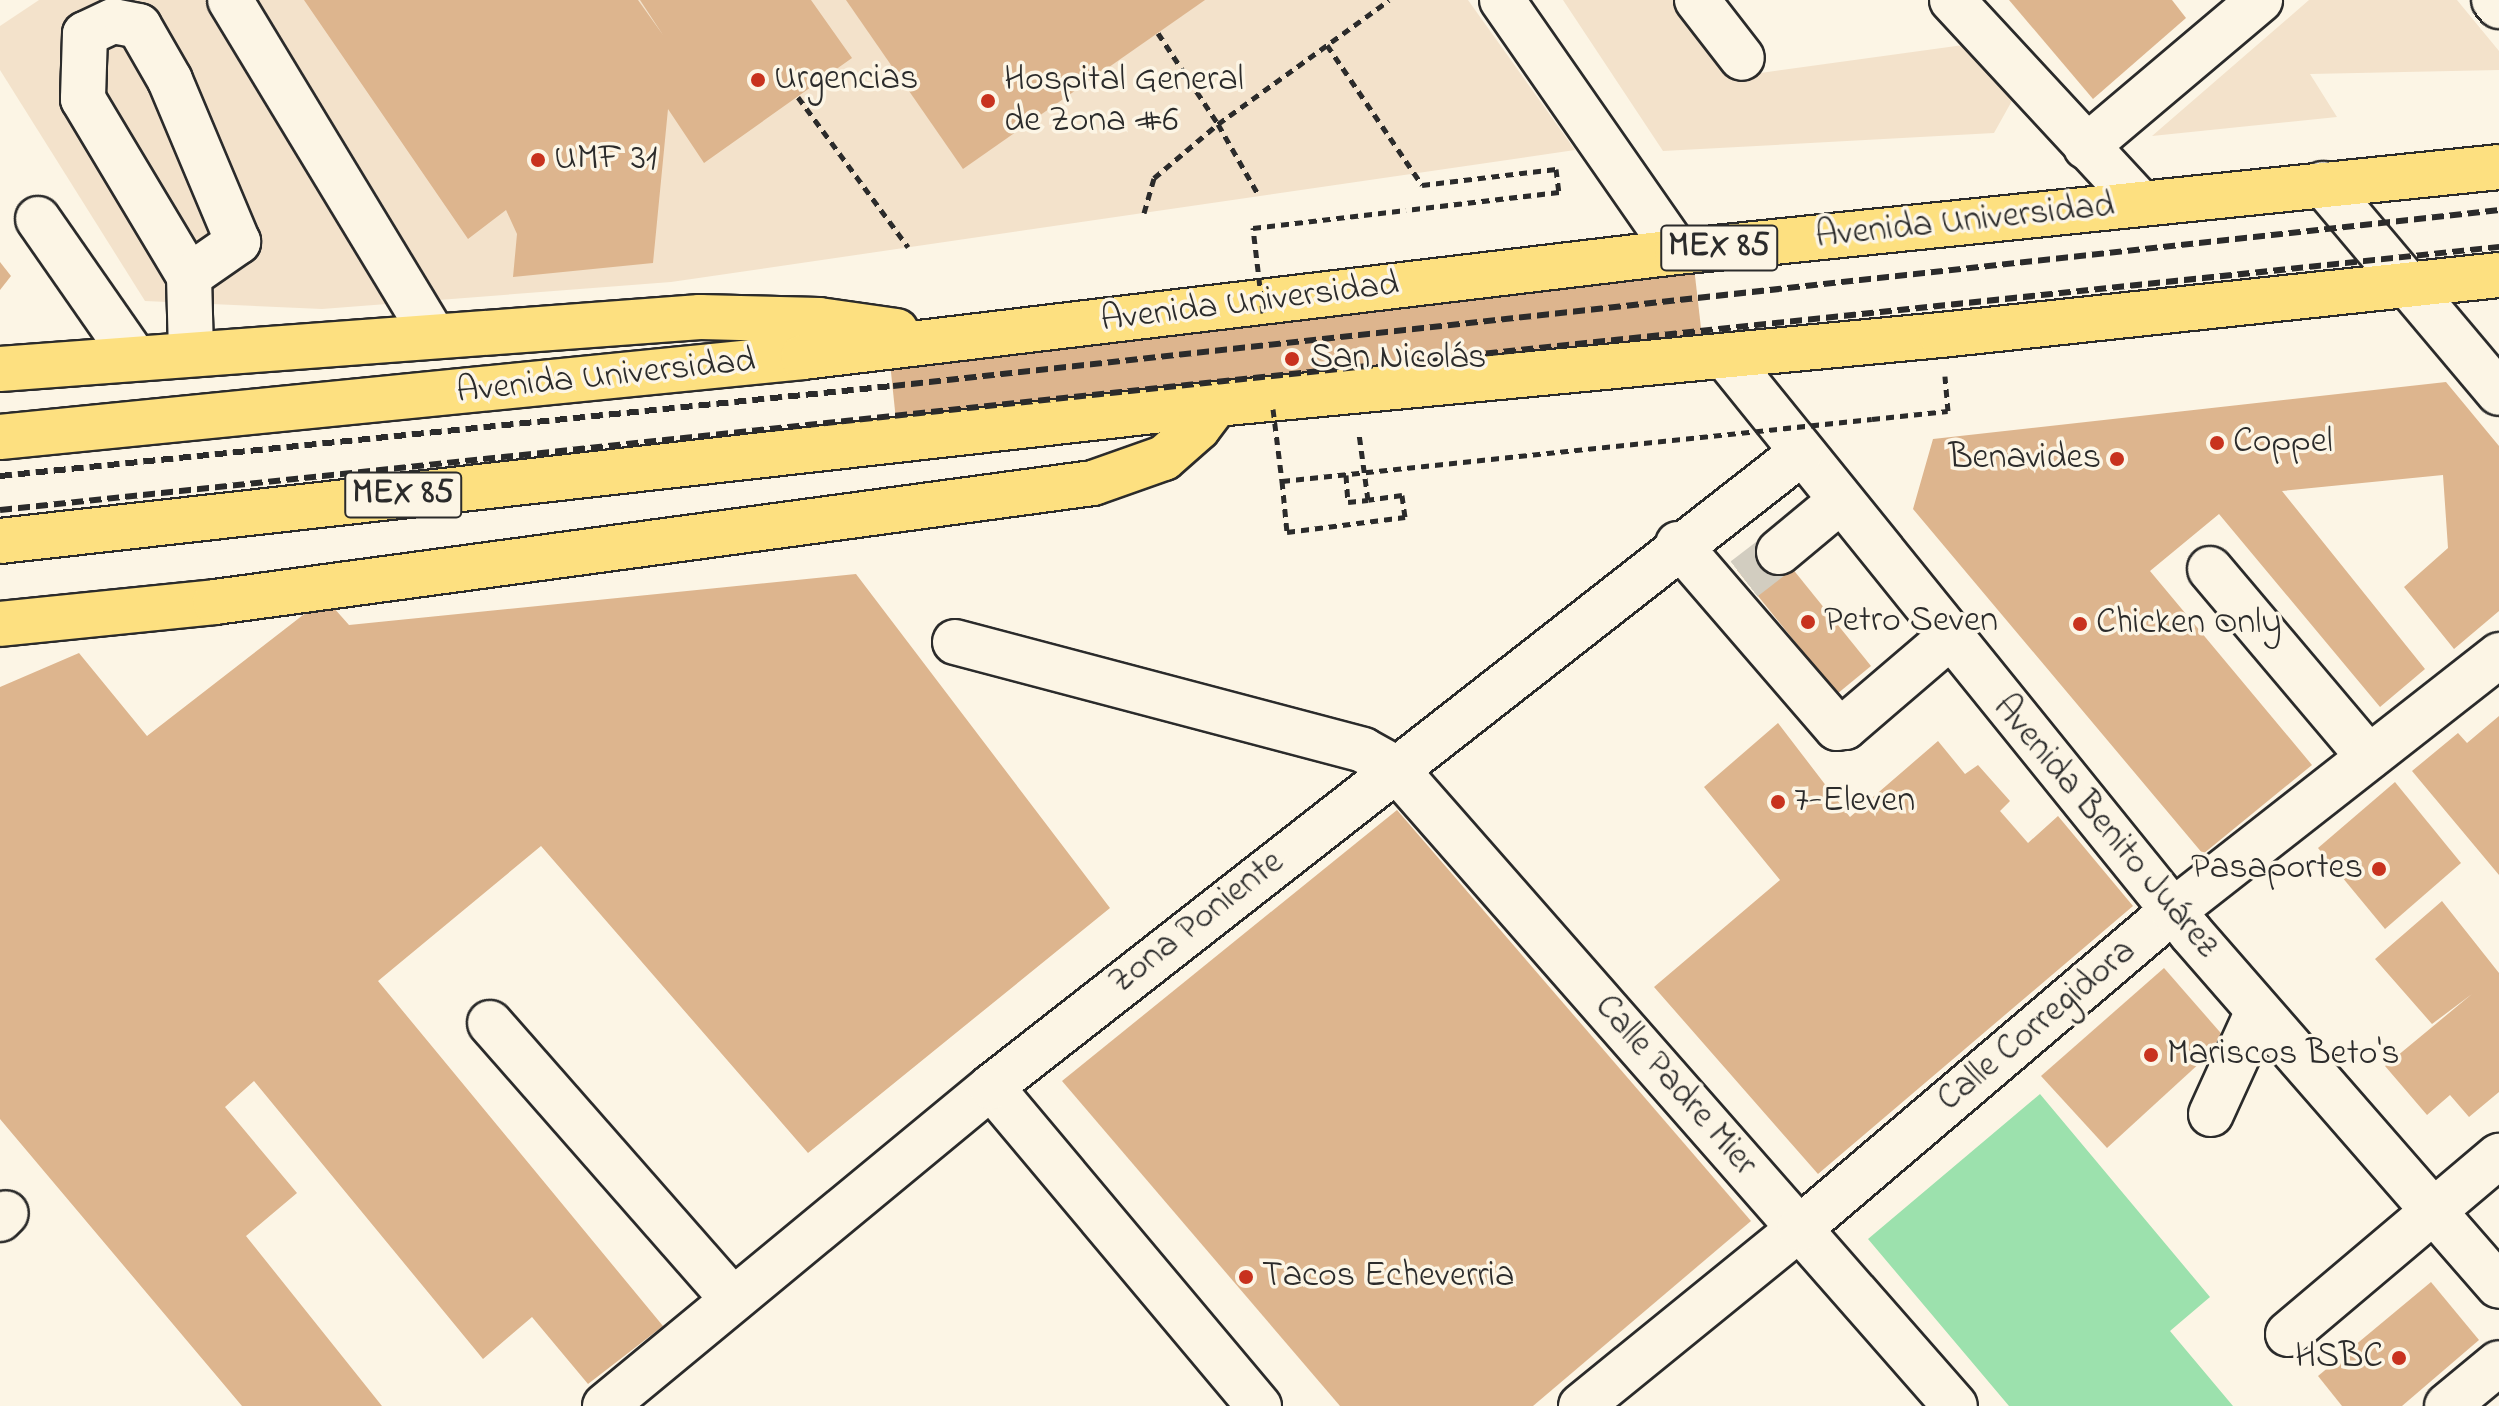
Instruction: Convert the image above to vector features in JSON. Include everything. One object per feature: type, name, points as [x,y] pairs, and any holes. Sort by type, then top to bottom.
[{"type":"highway","name":"Avenida Universidad","points":[[0,437],[803,357],[1677,252],[2499,167]]},
{"type":"highway","name":"MEX 85","points":[[0,541],[1216,404],[1725,356],[2499,275]]},
{"type":"highway","points":[[0,369],[433,335],[759,317],[819,320],[941,340]]},
{"type":"highway","points":[[0,624],[215,602],[1093,483],[1164,458],[1198,428],[1216,404]]},
{"type":"street","points":[[230,0],[433,335]]},
{"type":"street","points":[[1502,0],[1677,252]]},
{"type":"street","points":[[1697,0],[1742,58]]},
{"type":"street","points":[[1952,0],[2140,203]]},
{"type":"street","points":[[2086,147],[2260,0]]},
{"type":"street","points":[[2494,0],[2499,6]]},
{"type":"street","points":[[189,276],[238,242],[170,80],[139,26],[113,21],[85,34],[83,99],[189,276],[191,353]]},
{"type":"street","points":[[2323,184],[2499,393]]},
{"type":"street","points":[[38,219],[134,357]]},
{"type":"street","name":"Avenida Benito Juárez","points":[[1725,356],[1800,454],[2173,911],[2434,1211],[2495,1272]]},
{"type":"street","name":"Zona Poniente","points":[[605,1406],[991,1087],[1678,544],[1800,454]]},
{"type":"street","points":[[1779,552],[1839,502]]},
{"type":"street","points":[[1678,544],[1733,588],[1837,728],[1845,727],[1949,638]]},
{"type":"street","points":[[2210,569],[2369,757]]},
{"type":"street","points":[[955,642],[1363,750],[1394,767]]},
{"type":"street","name":"Calle Corregidora","points":[[1581,1406],[1800,1228],[2173,911],[2499,655]]},
{"type":"street","name":"Calle Padre Mier","points":[[1394,767],[1955,1406]]},
{"type":"street","points":[[2211,1114],[2258,1011]]},
{"type":"street","points":[[490,1023],[733,1300]]},
{"type":"street","points":[[991,1087],[1259,1406]]},
{"type":"street","points":[[2288,1334],[2499,1156]]},
{"type":"street","points":[[2447,1406],[2499,1363]]},
{"type":"path","points":[[1144,213],[1154,178],[1218,124],[1389,0]]},
{"type":"path","points":[[1158,33],[1218,124],[1259,196]]},
{"type":"path","points":[[1263,313],[1253,228],[1559,192],[1556,169],[1422,185],[1327,45]]},
{"type":"path","points":[[798,97],[908,247]]},
{"type":"path","points":[[1354,390],[1368,500]]},
{"type":"path","points":[[1273,409],[1287,532],[1405,517],[1402,495],[1348,502],[1346,475]]},
{"type":"path","points":[[1282,481],[1948,411]]},
{"type":"shaded area","points":[[39,0],[1468,0],[1575,150],[671,282],[322,309],[145,301],[0,70],[0,26]]},
{"type":"shaded area","points":[[1563,0],[1688,0],[1739,76],[1978,43],[2018,90],[1994,133],[1663,151]]},
{"type":"shaded area","points":[[2309,0],[2457,0],[2499,51],[2499,70],[2310,74],[2337,117],[2152,136]]},
{"type":"green space","points":[[2040,1094],[2210,1297],[2170,1331],[2233,1406],[2009,1406],[1868,1239]]},
{"type":"building","name":"UMF 31","points":[[304,0],[638,0],[663,35],[640,0],[811,0],[852,58],[704,163],[668,109],[653,263],[513,277],[517,234],[506,210],[468,239]]},
{"type":"building","name":"Hospital General de Zona #6","points":[[846,0],[1205,0],[963,169]]},
{"type":"building","points":[[2009,0],[2172,0],[2186,18],[2093,99]]},
{"type":"building","points":[[0,262],[11,276],[0,290]]},
{"type":"building","points":[[1694,267],[1705,363],[899,449],[889,353]]},
{"type":"building","points":[[2446,382],[2499,446],[2499,611],[2454,649],[2404,587],[2448,548],[2443,475],[2282,491],[2425,669],[2380,707],[2219,514],[2150,571],[2312,765],[2203,854],[1913,509],[1933,439]]},
{"type":"building","name":"Petro Seven","points":[[1771,542],[1871,666],[1837,694],[1737,570]]},
{"type":"building","points":[[856,574],[1110,908],[808,1153],[541,846],[378,981],[663,1326],[588,1384],[532,1317],[483,1359],[254,1081],[225,1107],[297,1193],[246,1236],[382,1406],[242,1406],[0,1119],[0,687],[79,653],[147,736],[325,598],[349,625]]},
{"type":"building","points":[[2499,716],[2499,875],[2412,771],[2458,733],[2467,743]]},
{"type":"building","points":[[1778,723],[1850,817],[1938,741],[1965,774],[1978,765],[2010,801],[2000,811],[2028,843],[2058,816],[2133,906],[1818,1174],[1654,987],[1780,880],[1704,787]]},
{"type":"building","points":[[2395,782],[2461,863],[2385,929],[2318,848]]},
{"type":"building","points":[[1397,810],[1751,1221],[1533,1406],[1340,1406],[1062,1081]]},
{"type":"building","points":[[2442,901],[2499,973],[2499,1092],[2469,1117],[2450,1095],[2427,1115],[2385,1066],[2472,994],[2432,1024],[2375,959]]},
{"type":"building","points":[[2164,968],[2226,1039],[2107,1148],[2041,1076]]},
{"type":"building","name":"HSBC","points":[[2431,1282],[2479,1340],[2402,1406],[2342,1406],[2318,1376]]},
{"type":"tunnel","points":[[1744,579],[1779,552]]},
{"type":"railway","points":[[0,476],[893,386],[2499,210]]},
{"type":"railway","points":[[0,510],[2499,247]]},
{"type":"place","name":"Urgencias","points":[[758,80]]},
{"type":"place","name":"Hospital General de Zona #6","points":[[988,101]]},
{"type":"place","name":"UMF 31","points":[[538,160]]},
{"type":"place","name":"San Nicolás","points":[[1292,359]]},
{"type":"place","name":"Coppel","points":[[2217,443]]},
{"type":"place","name":"Benavides","points":[[2117,459]]},
{"type":"place","name":"Petro Seven","points":[[1808,622]]},
{"type":"place","name":"Chicken Only","points":[[2080,624]]},
{"type":"place","name":"7-Eleven","points":[[1778,802]]},
{"type":"place","name":"Pasaportes","points":[[2379,869]]},
{"type":"place","name":"Mariscos Beto's","points":[[2151,1055]]},
{"type":"place","name":"Tacos Echeverria","points":[[1246,1277]]},
{"type":"place","name":"HSBC","points":[[2399,1358]]}]
